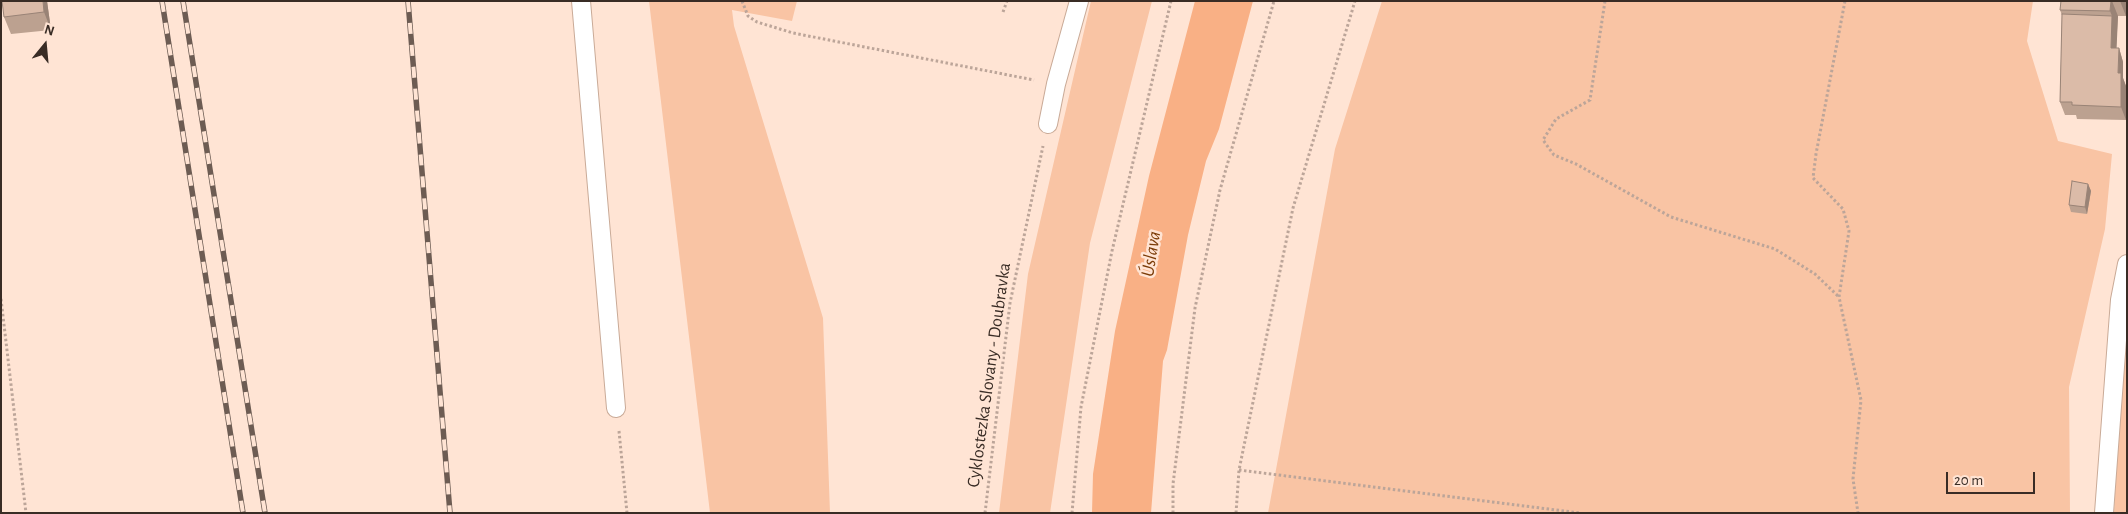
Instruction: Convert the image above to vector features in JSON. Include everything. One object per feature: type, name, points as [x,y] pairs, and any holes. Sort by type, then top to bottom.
[{"type":"lane","points":[[581,1],[616,408]]},
{"type":"lane","points":[[1048,124],[1056,84],[1079,1]]},
{"type":"lane","points":[[2104,513],[2120,300],[2127,264]]},
{"type":"path","points":[[742,1],[748,16],[757,22],[793,33],[1056,84]]},
{"type":"path","points":[[1003,12],[1007,1]]},
{"type":"path","points":[[1072,513],[1081,407],[1112,251],[1171,1]]},
{"type":"path","points":[[1173,513],[1174,484],[1195,308],[1220,190],[1274,1]]},
{"type":"path","points":[[1236,513],[1238,470],[1293,208],[1355,1]]},
{"type":"path","points":[[1604,1],[1590,100],[1556,119],[1543,140],[1554,156],[1576,164],[1671,217],[1775,249],[1815,274],[1839,297]]},
{"type":"path","points":[[1845,1],[1816,154],[1814,178],[1843,208],[1849,231],[1839,297],[1862,400],[1853,479],[1858,513]]},
{"type":"path","name":"Cyklostezka Slovany - Doubravka","points":[[985,513],[1010,303],[1048,124]]},
{"type":"path","points":[[1,299],[26,513]]},
{"type":"path","points":[[616,408],[627,513]]},
{"type":"path","points":[[1238,470],[1580,513]]},
{"type":"shaded area","points":[[649,1],[797,1],[792,21],[732,10],[734,26],[823,318],[830,513],[710,513]]},
{"type":"shaded area","points":[[1091,1],[1152,1],[1090,243],[1050,513],[999,513],[1028,274]]},
{"type":"shaded area","points":[[1382,1],[2033,1],[2027,41],[2058,141],[2112,154],[2105,229],[2069,387],[2070,513],[1268,513],[1335,149]]},
{"type":"shaded area","points":[[2127,322],[2127,513],[2114,513],[2120,392]]},
{"type":"water","name":"Úslava","points":[[1195,1],[1253,1],[1219,129],[1206,161],[1188,235],[1167,350],[1163,361],[1151,513],[1092,513],[1093,474],[1115,331],[1149,176]]},
{"type":"building","points":[[2,1],[43,1],[44,12],[4,17]]},
{"type":"building","points":[[2061,1],[2111,1],[2110,11],[2060,10]]},
{"type":"building","points":[[2062,14],[2112,16],[2111,48],[2119,48],[2118,73],[2121,73],[2121,107],[2072,105],[2072,102],[2060,102]]},
{"type":"building","points":[[2072,181],[2088,184],[2085,207],[2069,205]]},
{"type":"railway","points":[[162,1],[243,513]]},
{"type":"railway","points":[[183,1],[265,513]]},
{"type":"railway","points":[[408,1],[450,513]]}]
